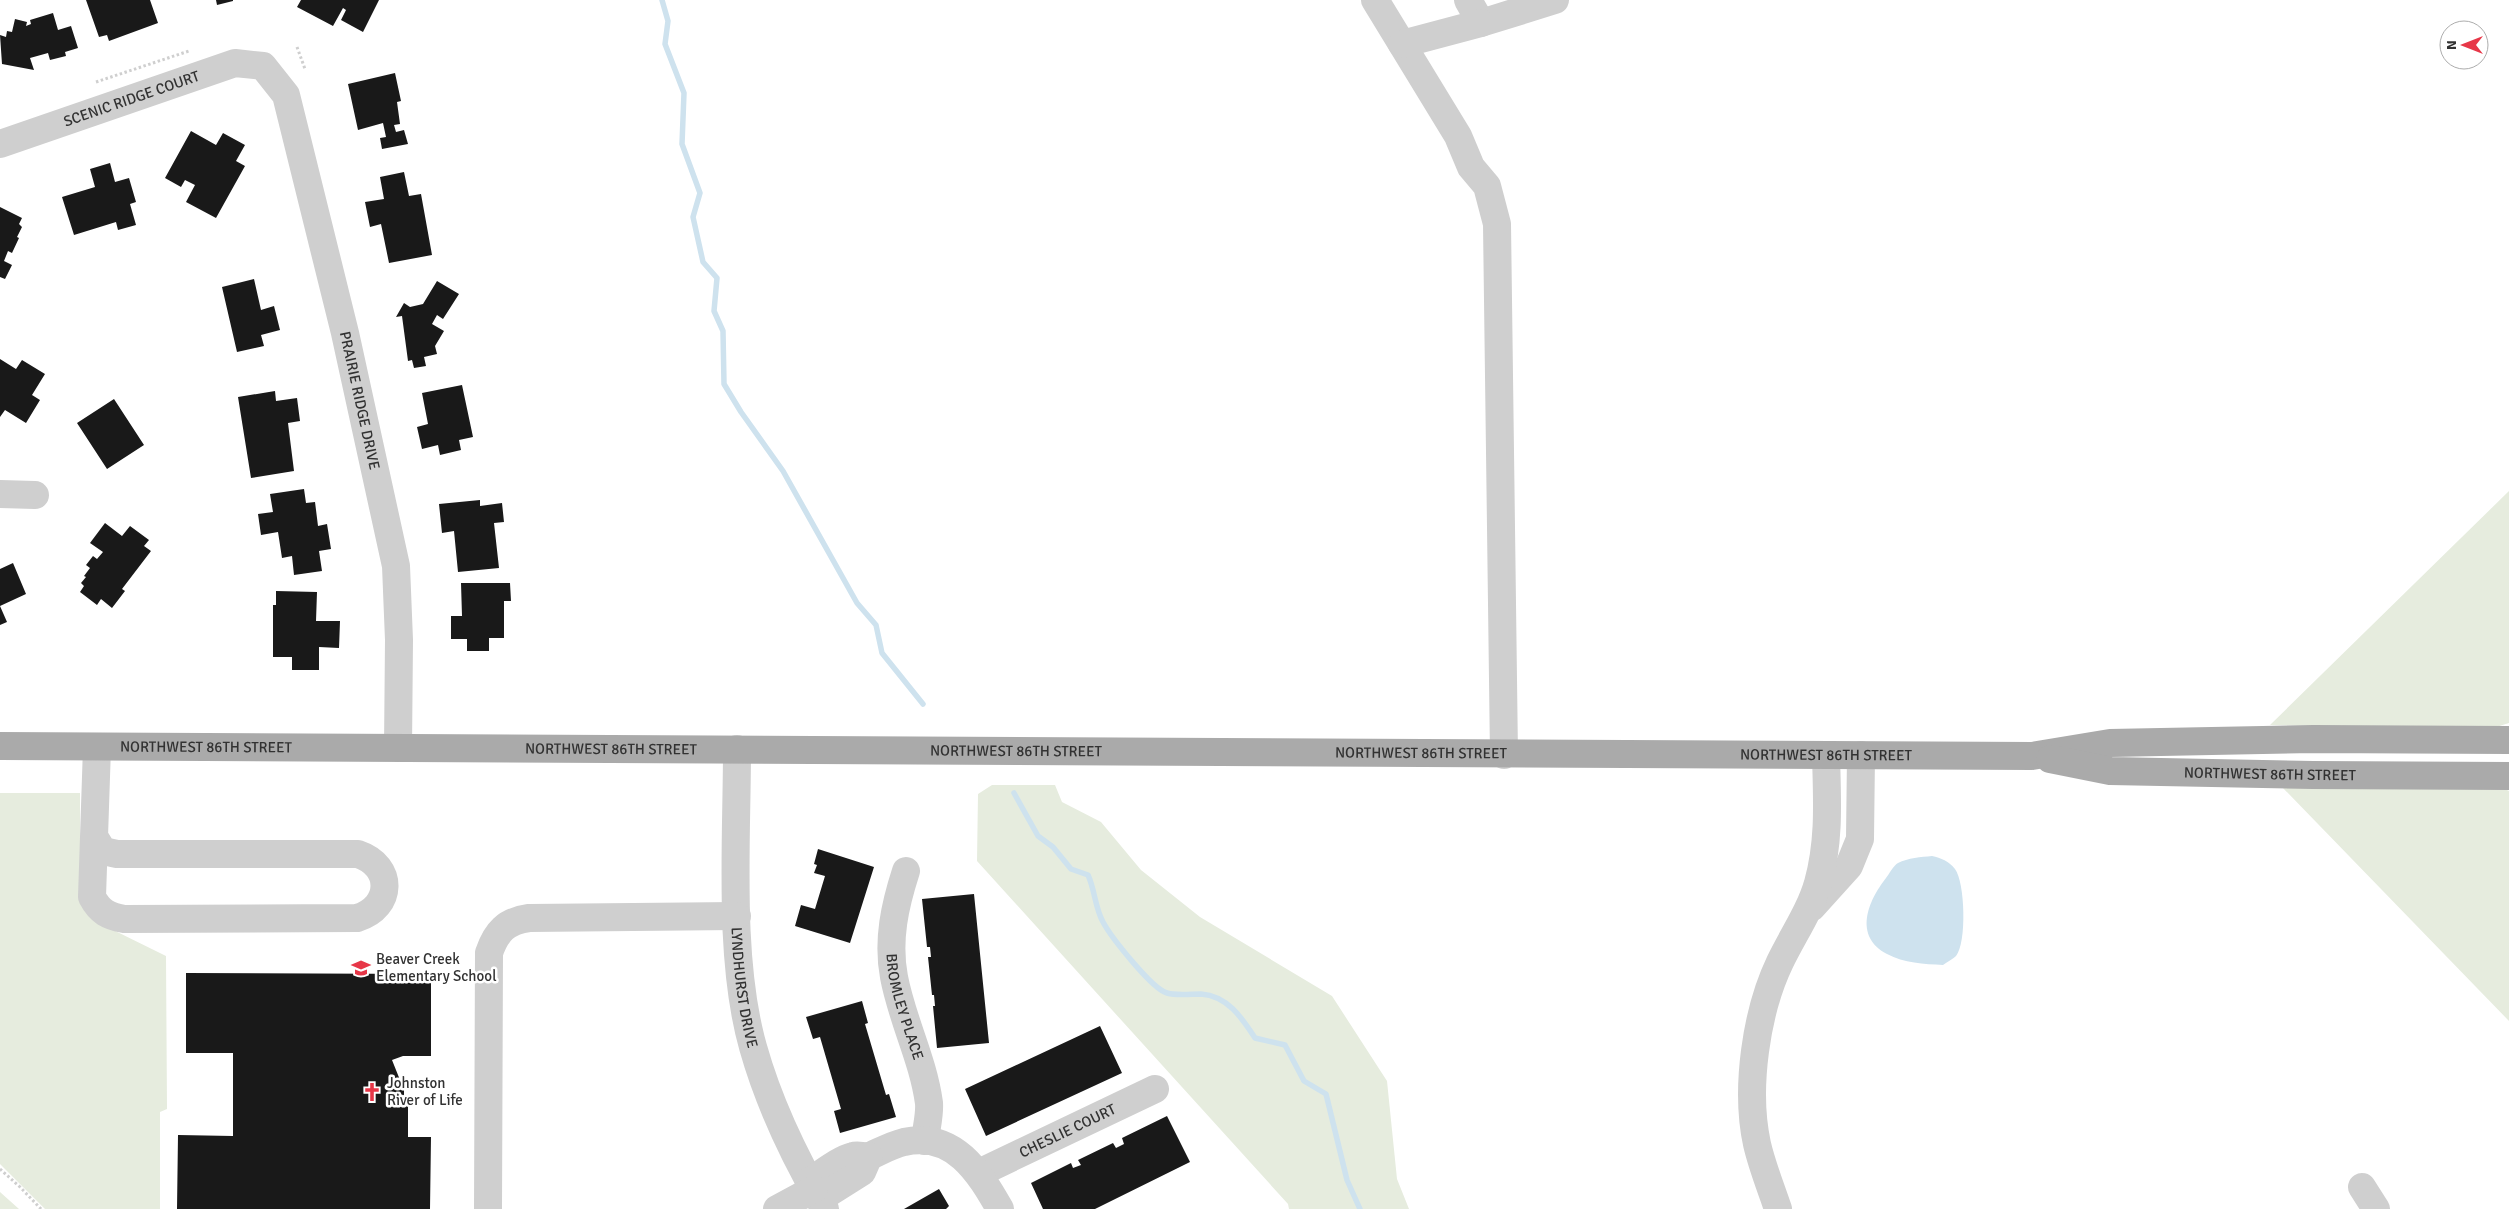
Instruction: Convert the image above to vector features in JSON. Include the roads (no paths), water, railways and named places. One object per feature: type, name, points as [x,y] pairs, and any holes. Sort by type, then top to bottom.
[{"type":"main road","name":"NORTHWEST 86TH STREET","points":[[0,746],[1504,755],[2032,756],[2110,744],[2314,739],[2509,740]]},
{"type":"main road","name":"NORTHWEST 86TH STREET","points":[[2032,756],[2110,771],[2509,776]]},
{"type":"street","points":[[1375,0],[1458,136],[1471,167],[1487,186],[1497,224],[1504,755]]},
{"type":"street","points":[[1468,0],[1481,23]]},
{"type":"street","points":[[1402,44],[1481,23],[1555,0]]},
{"type":"street","name":"SCENIC RIDGE COURT","points":[[0,144],[235,63],[263,66]]},
{"type":"street","name":"PRAIRIE RIDGE DRIVE","points":[[263,66],[286,95],[345,333],[396,566],[399,640],[398,748]]},
{"type":"street","points":[[0,494],[35,495]]},
{"type":"street","points":[[95,838],[103,851],[117,854],[358,854],[368,857],[378,868],[384,882],[384,892],[375,909],[357,918],[124,919],[109,916],[99,909],[92,897],[97,746]]},
{"type":"street","name":"LYNDHURST DRIVE","points":[[738,749],[737,916],[743,1001],[752,1046],[777,1115],[817,1194]]},
{"type":"street","points":[[1778,1209],[1757,1143],[1753,1092],[1757,1038],[1768,992],[1777,970],[1806,914],[1817,884],[1826,849],[1828,811],[1826,755]]},
{"type":"street","points":[[1806,914],[1849,866],[1860,839],[1860,755]]},
{"type":"street","name":"BROMLEY PLACE","points":[[906,871],[893,920],[891,948],[894,976],[923,1076],[929,1105],[925,1141]]},
{"type":"street","points":[[490,1205],[489,953],[494,939],[504,926],[516,920],[529,918],[737,916]]},
{"type":"street","name":"CHESLIE COURT","points":[[979,1173],[1155,1089]]},
{"type":"street","points":[[777,1209],[817,1194],[862,1172],[869,1156],[886,1147],[905,1142],[925,1141],[951,1149],[967,1159],[979,1173],[1000,1209]]},
{"type":"water","points":[[1932,856],[1945,860],[1955,869],[1963,899],[1963,926],[1960,949],[1956,956],[1943,965],[1907,961],[1887,954],[1876,947],[1870,938],[1867,928],[1869,907],[1879,887],[1895,866],[1906,860]]},
{"type":"waterway","points":[[662,0],[668,21],[665,44],[684,93],[682,144],[700,193],[693,217],[703,262],[717,278],[714,311],[723,331],[724,384],[741,412],[783,471],[857,603],[876,625],[882,653],[923,704]]},
{"type":"waterway","points":[[1014,793],[1038,836],[1053,847],[1071,869],[1088,875],[1103,922],[1114,939],[1142,973],[1167,993],[1180,995],[1201,994],[1219,999],[1227,1004],[1245,1023],[1255,1038],[1285,1045],[1304,1081],[1326,1094],[1347,1180],[1360,1209]]},
{"type":"place","name":"Beaver Creek Elementary School","points":[[361,968]]},
{"type":"place","name":"Johnston River of Life","points":[[372,1092]]}]
